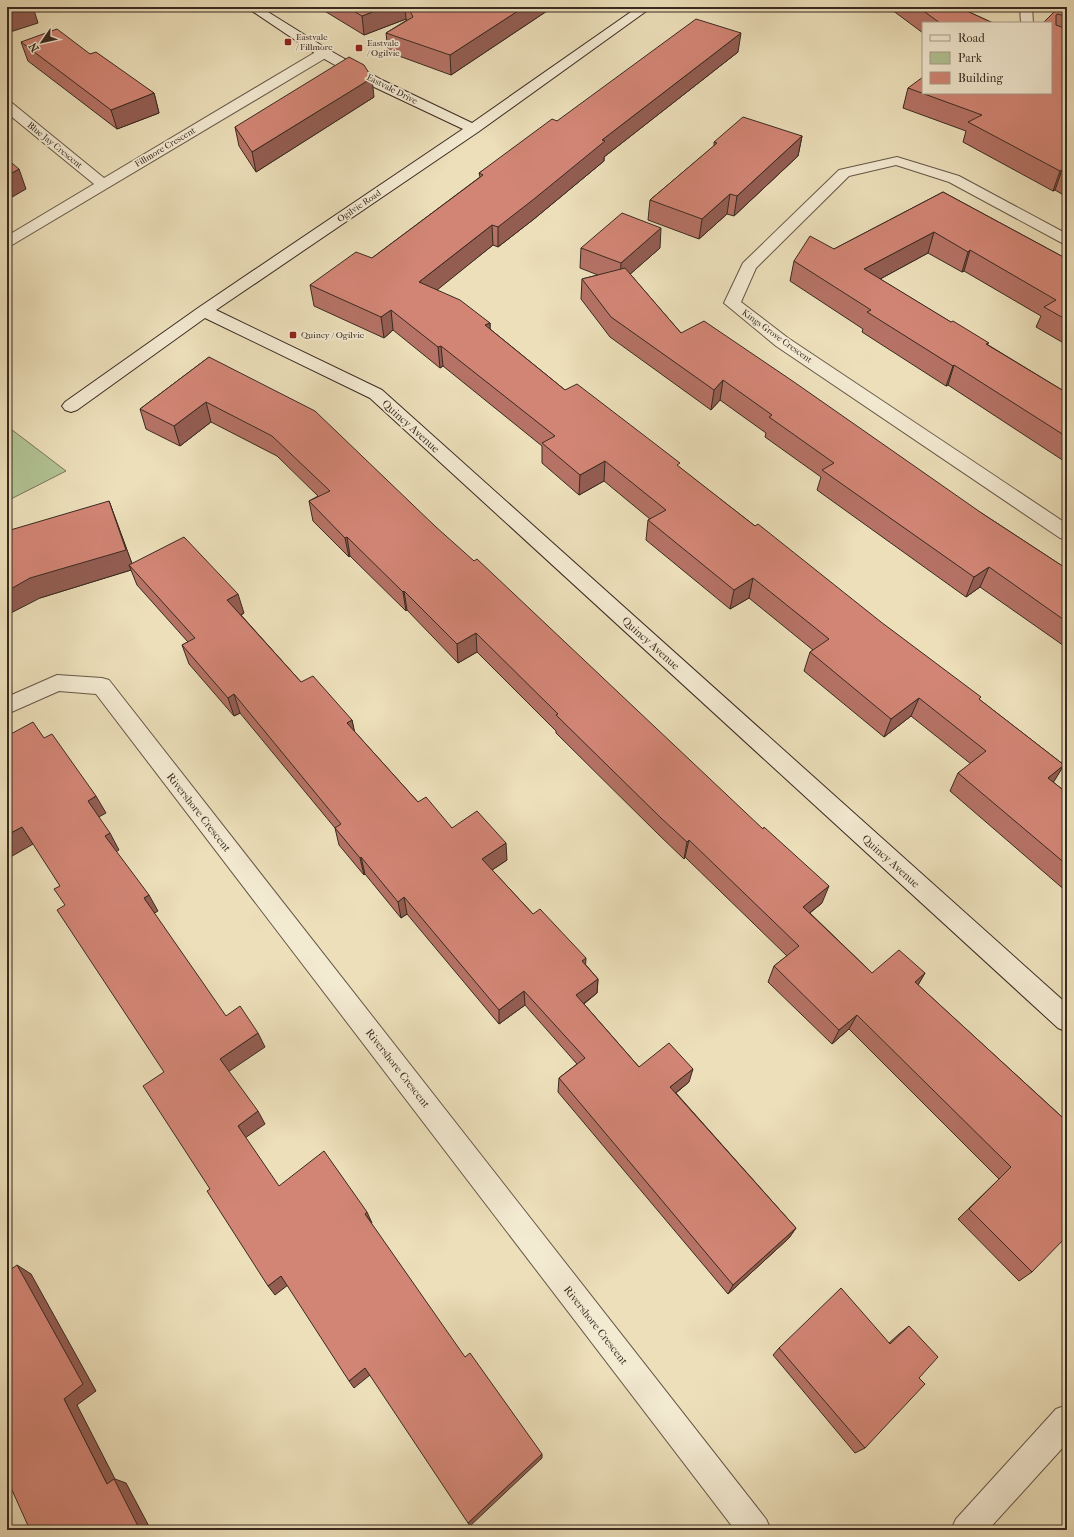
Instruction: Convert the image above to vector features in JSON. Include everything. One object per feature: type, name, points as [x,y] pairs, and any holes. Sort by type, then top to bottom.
[{"type":"street","name":"Eastvale Drive","points":[[252,7],[376,83],[473,129]]},
{"type":"street","name":"Ogilvie Road","points":[[72,406],[204,311],[473,129],[646,7]]},
{"type":"street","points":[[1026,7],[1027,22]]},
{"type":"street","name":"Fillmore Crescent","points":[[7,242],[324,52]]},
{"type":"street","name":"Blue Jay Crescent","points":[[7,106],[102,184]]},
{"type":"street","name":"Kings Grove Crescent","points":[[1067,240],[954,179],[897,161],[844,173],[749,266],[732,303],[782,342],[1067,533]]},
{"type":"street","name":"Quincy Avenue","points":[[204,311],[376,394],[1067,1020]]},
{"type":"street","name":"Rivershore Crescent","points":[[7,706],[57,683],[102,686],[755,1530]]},
{"type":"street","points":[[967,1530],[1067,1420]]},
{"type":"green space","points":[[7,426],[66,471],[7,501]]},
{"type":"building","points":[[7,7],[23,7],[7,12]]},
{"type":"building","points":[[347,7],[385,7],[362,16]]},
{"type":"building","points":[[408,7],[524,7],[450,55],[386,33],[413,17]]},
{"type":"building","points":[[918,7],[958,7],[991,22],[939,22]]},
{"type":"building","points":[[1059,7],[1067,7],[1067,17],[1058,14],[1056,15],[1056,25],[1067,29],[1067,173],[1062,170],[1060,171],[968,122],[982,115],[924,94],[1052,94],[1052,22],[1044,22]]},
{"type":"building","points":[[696,19],[741,33],[602,140],[605,141],[498,227],[492,225],[419,282],[460,300],[490,323],[485,325],[565,390],[577,384],[680,463],[677,465],[755,526],[758,524],[881,622],[981,697],[979,699],[1064,765],[1048,778],[1067,793],[1067,865],[958,773],[986,751],[919,698],[891,719],[810,652],[829,639],[753,578],[734,590],[648,520],[666,510],[605,461],[580,475],[542,443],[555,436],[441,346],[438,347],[391,310],[381,317],[310,285],[356,252],[372,258],[483,175],[479,173],[552,119],[557,121]]},
{"type":"building","points":[[57,29],[90,54],[96,52],[154,93],[111,110],[21,42]]},
{"type":"building","points":[[349,57],[364,65],[372,78],[252,152],[235,127]]},
{"type":"building","points":[[922,78],[922,93],[908,88]]},
{"type":"building","points":[[743,117],[802,136],[737,196],[730,194],[702,219],[650,200],[717,143],[714,142]]},
{"type":"building","points":[[7,159],[19,169],[7,176]]},
{"type":"building","points":[[943,192],[1067,259],[1067,320],[1044,307],[1056,300],[970,250],[968,252],[934,232],[864,269],[951,322],[953,321],[989,343],[986,344],[1067,393],[1067,437],[867,312],[871,310],[794,261],[810,236],[834,249]]},
{"type":"building","points":[[622,213],[661,228],[621,263],[581,248]]},
{"type":"building","points":[[625,268],[681,333],[704,321],[983,514],[1067,569],[1067,622],[989,567],[974,577],[822,470],[834,463],[769,417],[772,415],[723,380],[714,390],[611,317],[582,279]]},
{"type":"building","points":[[209,357],[315,411],[436,527],[474,561],[477,559],[763,829],[764,827],[829,886],[803,907],[872,973],[899,950],[925,973],[915,982],[1062,1117],[1067,1112],[1067,1236],[1032,1272],[969,1209],[1011,1167],[857,1015],[839,1030],[774,966],[799,946],[689,840],[687,842],[661,818],[556,715],[558,714],[476,633],[457,644],[347,537],[345,538],[309,501],[330,491],[272,436],[206,402],[174,426],[140,409]]},
{"type":"building","points":[[109,501],[126,550],[30,578],[7,591],[7,531]]},
{"type":"building","points":[[184,537],[238,594],[227,600],[301,682],[313,676],[352,720],[347,723],[418,802],[426,797],[452,828],[477,811],[506,843],[482,859],[533,914],[540,909],[586,958],[582,961],[598,979],[576,995],[639,1067],[669,1043],[693,1069],[670,1087],[796,1228],[733,1285],[559,1078],[585,1058],[524,991],[499,1010],[404,897],[398,902],[361,857],[360,858],[335,828],[341,824],[234,694],[228,698],[182,645],[195,638],[129,565]]},
{"type":"building","points":[[33,722],[44,738],[52,734],[96,796],[88,801],[110,833],[105,836],[149,895],[144,898],[226,1016],[240,1006],[258,1033],[220,1059],[258,1111],[238,1126],[279,1186],[324,1151],[367,1212],[365,1214],[465,1357],[470,1353],[542,1454],[468,1523],[365,1368],[349,1381],[281,1276],[268,1286],[207,1191],[210,1189],[143,1086],[164,1072],[57,910],[65,905],[54,889],[60,886],[22,827],[7,835],[7,736]]},
{"type":"building","points":[[17,1265],[83,1384],[64,1399],[107,1484],[114,1479],[140,1530],[30,1530],[7,1479],[7,1272]]},
{"type":"building","points":[[841,1288],[890,1344],[909,1326],[938,1357],[919,1378],[925,1384],[865,1448],[779,1348]]},
{"type":"place","name":"Eastvale / Fillmore","points":[[288,42]]},
{"type":"place","name":"Eastvale / Ogilvie","points":[[359,48]]},
{"type":"place","name":"Quincy / Ogilvie","points":[[293,335]]}]
